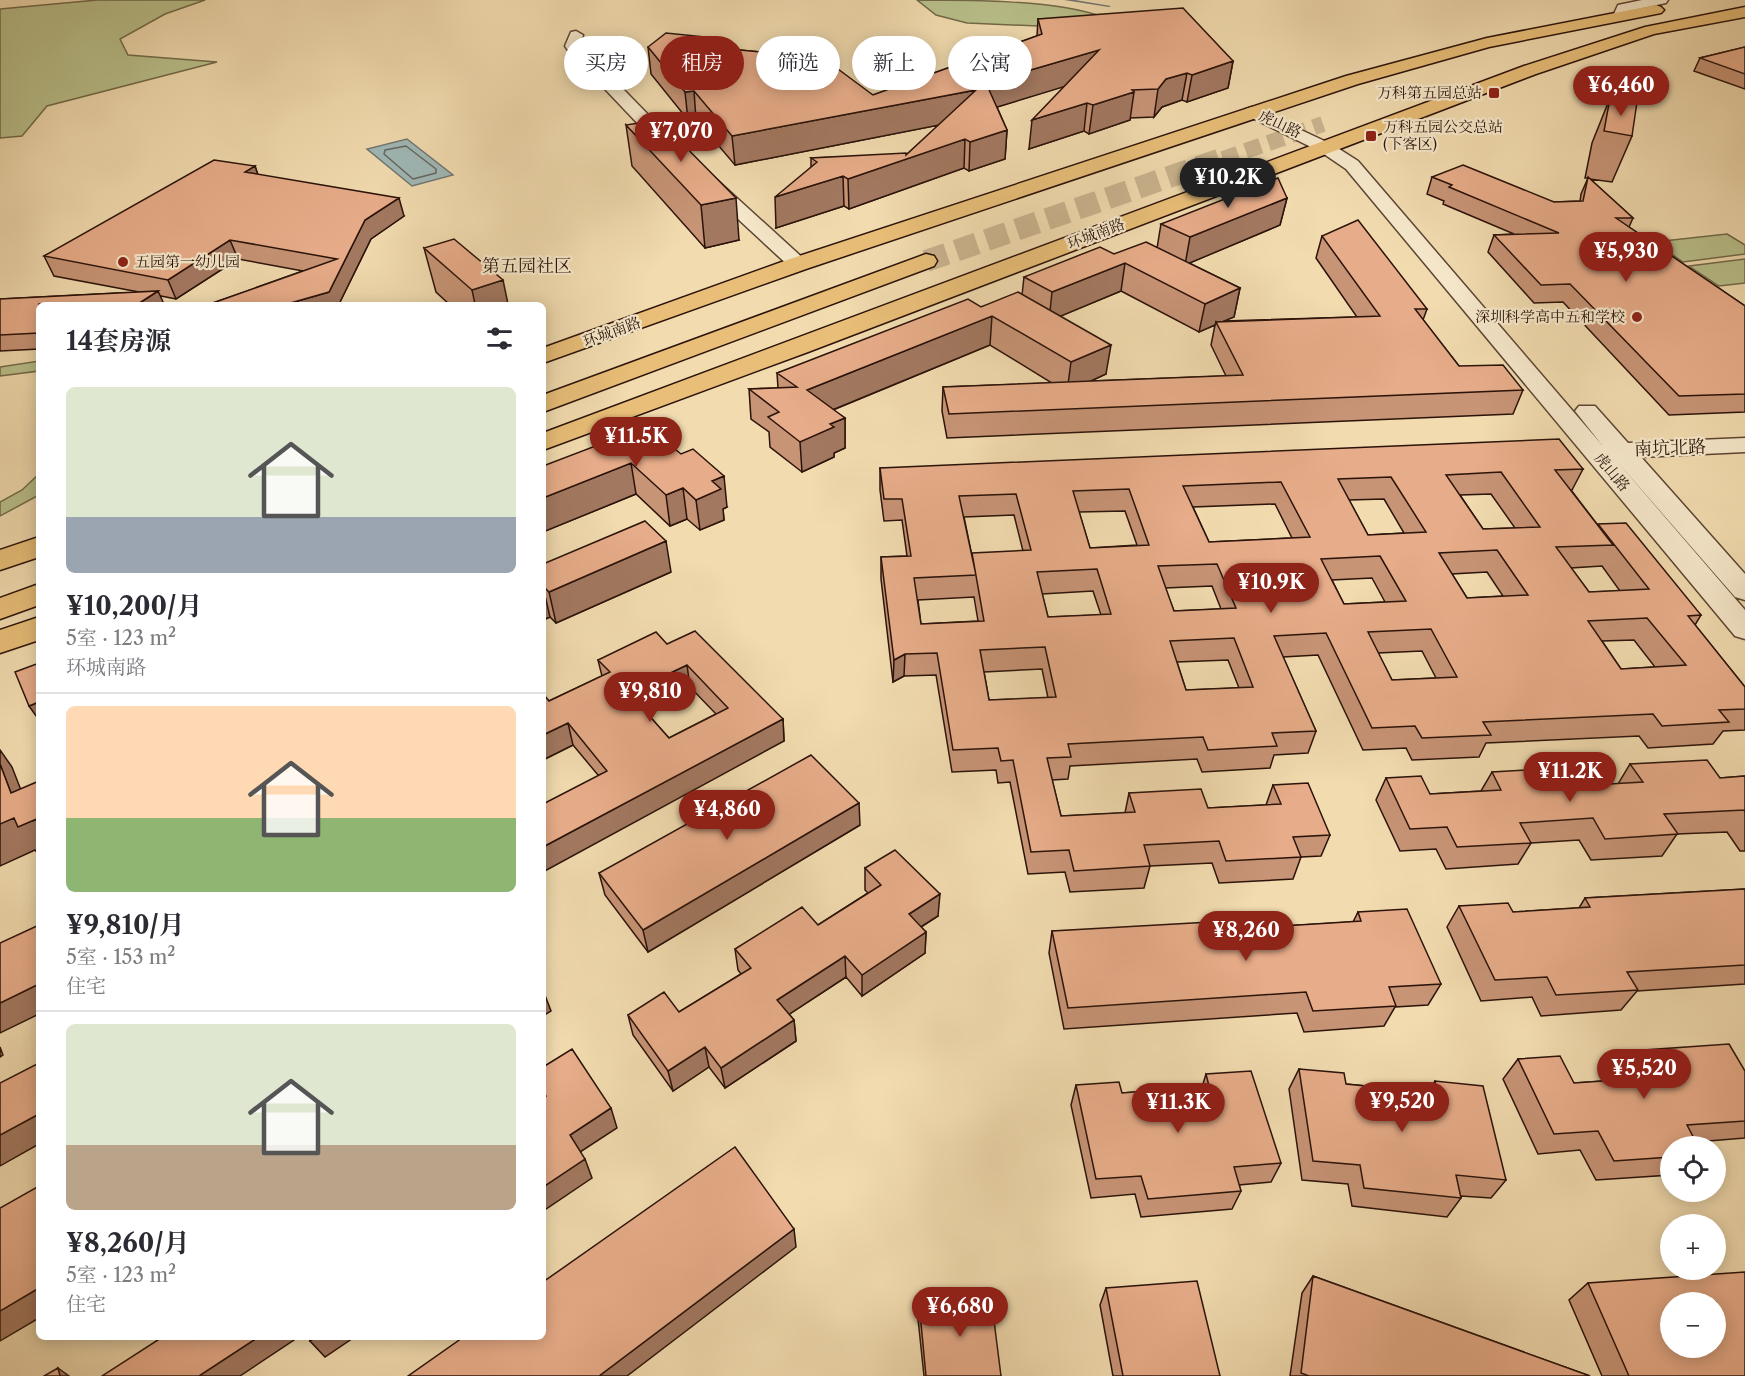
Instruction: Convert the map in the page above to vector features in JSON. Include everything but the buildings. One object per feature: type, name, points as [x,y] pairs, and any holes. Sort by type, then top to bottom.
[{"type":"main road","name":"环城南路","points":[[546,355],[798,264],[1252,112],[1404,64],[1572,25],[1717,0]]},
{"type":"main road","name":"环城南路","points":[[1503,63],[1561,48],[1745,12]]},
{"type":"main road","name":"环城南路","points":[[1300,114],[1497,46],[1572,25]]},
{"type":"main road","name":"环城南路","points":[[546,441],[800,347],[1331,144],[1539,67],[1651,30]]},
{"type":"main road","name":"环城南路","points":[[575,369],[906,248]]},
{"type":"main road","points":[[546,403],[926,261]]},
{"type":"main road","points":[[546,421],[681,369],[807,305]]},
{"type":"main road","points":[[546,371],[701,322]]},
{"type":"main road","points":[[0,561],[36,547]]},
{"type":"main road","points":[[0,581],[36,567]]},
{"type":"main road","points":[[0,609],[36,595]]},
{"type":"main road","points":[[0,642],[36,629]]},
{"type":"street","points":[[1620,16],[1623,8],[1661,0]]},
{"type":"street","points":[[576,35],[572,46],[595,70],[665,142],[798,264]]},
{"type":"street","name":"虎山路","points":[[1252,112],[1265,120],[1331,144],[1372,167],[1745,591]]},
{"type":"street","name":"虎山路","points":[[1331,144],[1352,165],[1745,629]]},
{"type":"street","name":"南坑北路","points":[[1594,451],[1745,445]]},
{"type":"green space","points":[[97,0],[205,0],[165,14],[120,39],[128,55],[217,62],[47,106],[22,136],[0,138],[0,9]]},
{"type":"green space","points":[[917,0],[1038,4],[1084,11],[1103,17],[1084,28],[967,23],[936,15]]},
{"type":"green space","points":[[1727,234],[1745,245],[1745,254],[1683,262],[1654,242]]},
{"type":"green space","points":[[1745,259],[1745,283],[1719,286],[1689,266]]},
{"type":"green space","points":[[36,361],[36,371],[0,376],[0,367]]},
{"type":"green space","points":[[36,477],[36,497],[0,516],[0,502],[22,490]]},
{"type":"water","points":[[407,139],[453,175],[412,186],[367,149]]},
{"type":"waterway","points":[[1066,0],[1109,6]]},
{"type":"tunnel","points":[[1223,159],[1323,124]]},
{"type":"tunnel","points":[[926,261],[1227,157]]},
{"type":"place","name":"万科第五园总站","points":[[1494,93]]},
{"type":"place","name":"万科五园公交总站 (下客区)","points":[[1371,136]]},
{"type":"place","name":"五园第一幼儿园","points":[[123,262]]},
{"type":"place","name":"深圳科学高中五和学校","points":[[1637,317]]},
{"type":"district","name":"第五园社区","points":[[527,266]]}]
